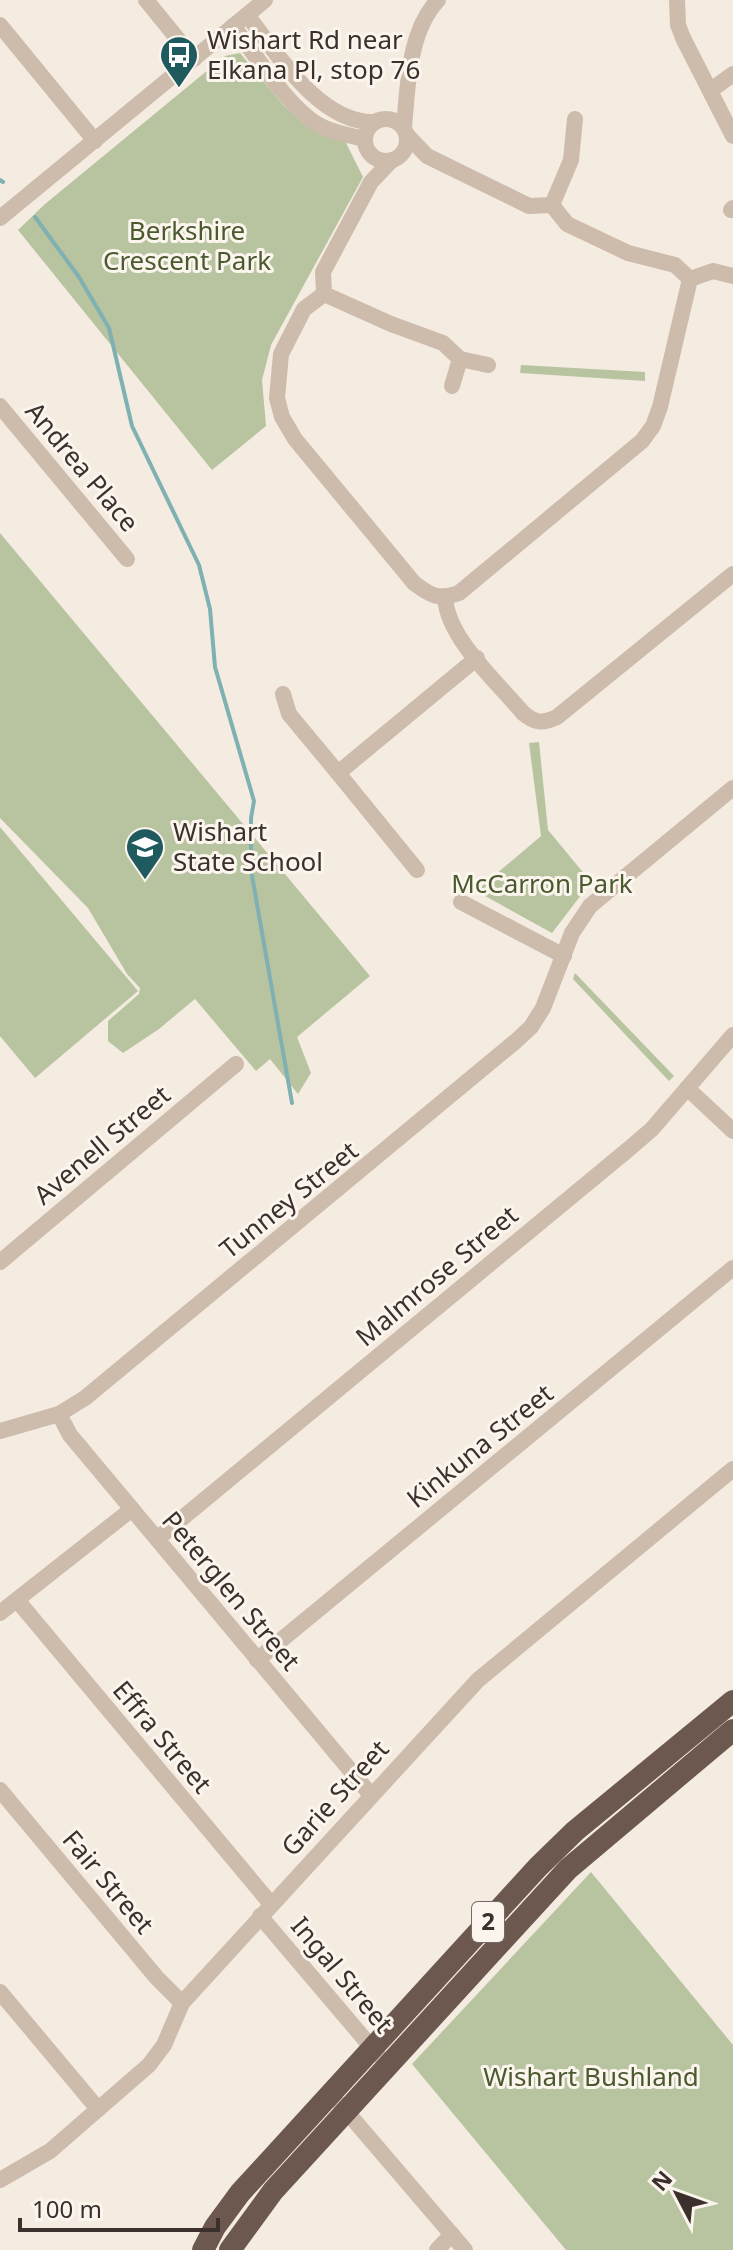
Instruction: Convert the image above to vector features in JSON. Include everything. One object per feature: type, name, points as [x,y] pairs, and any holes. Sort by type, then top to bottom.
[{"type":"highway","name":"2","points":[[230,2250],[262,2203],[568,1869],[725,1733],[733,1701]]},
{"type":"highway","name":"2","points":[[203,2250],[228,2207],[329,2094],[575,1831],[725,1733]]},
{"type":"street","points":[[146,0],[194,59]]},
{"type":"street","points":[[0,218],[265,0]]},
{"type":"street","points":[[324,294],[323,272],[371,182],[407,146],[407,98],[414,50],[423,22],[438,0]]},
{"type":"street","points":[[677,0],[678,25],[683,38],[733,136]]},
{"type":"street","points":[[247,15],[300,83],[343,117],[362,122],[393,119],[427,156],[529,206],[552,205]]},
{"type":"street","points":[[0,25],[95,141]]},
{"type":"street","points":[[233,26],[309,119],[368,147],[380,160],[427,156]]},
{"type":"street","points":[[711,90],[733,74]]},
{"type":"street","points":[[371,182],[369,127],[407,98]]},
{"type":"street","points":[[552,205],[571,160],[575,119]]},
{"type":"street","points":[[552,205],[567,224],[628,253],[675,265],[690,279]]},
{"type":"street","points":[[690,279],[713,271],[733,276]]},
{"type":"street","points":[[324,294],[304,309],[281,354],[277,398],[282,417],[295,439],[414,583],[433,597],[445,598],[459,593],[648,434],[660,407],[690,279]]},
{"type":"street","points":[[324,294],[443,343],[460,359],[488,365]]},
{"type":"street","points":[[452,386],[460,359]]},
{"type":"street","name":"Andrea Place","points":[[0,406],[127,559]]},
{"type":"street","points":[[445,598],[446,614],[454,631],[523,713],[533,721],[544,723],[557,717],[733,574]]},
{"type":"street","points":[[338,773],[477,658]]},
{"type":"street","points":[[283,694],[289,714],[417,870]]},
{"type":"street","name":"Tunney Street","points":[[0,1431],[59,1414],[96,1389],[516,1041],[531,1027],[543,1008],[572,933],[590,906],[733,788]]},
{"type":"street","points":[[461,902],[564,956]]},
{"type":"street","name":"Malmrose Street","points":[[157,1539],[652,1129],[733,1035]]},
{"type":"street","name":"Avenell Street","points":[[0,1262],[236,1064]]},
{"type":"street","points":[[687,1088],[733,1131]]},
{"type":"street","name":"Kinkuna Street","points":[[257,1660],[733,1268]]},
{"type":"street","name":"Peterglen Street","points":[[59,1414],[70,1435],[371,1795]]},
{"type":"street","name":"Garie Street","points":[[0,2180],[50,2151],[149,2065],[164,2045],[182,2003],[478,1680],[733,1469]]},
{"type":"street","points":[[0,1613],[132,1509]]},
{"type":"street","name":"Effra Street","points":[[17,1600],[266,1910]]},
{"type":"street","name":"Fair Street","points":[[0,1790],[157,1978],[182,2003]]},
{"type":"street","name":"Ingal Street","points":[[266,1910],[387,2066]]},
{"type":"street","points":[[0,1992],[98,2109]]},
{"type":"street","points":[[329,2094],[347,2110],[465,2250]]},
{"type":"street","points":[[437,2250],[452,2234]]},
{"type":"green space","name":"Berkshire Crescent Park","points":[[240,53],[284,106],[307,126],[346,143],[363,177],[271,345],[262,380],[266,426],[212,470],[18,230],[45,204],[225,56]]},
{"type":"green space","points":[[521,365],[645,372],[645,381],[520,373]]},
{"type":"green space","name":"Wishart State School","points":[[0,533],[370,976],[297,1037],[311,1073],[298,1094],[270,1059],[256,1071],[195,999],[159,1029],[123,1053],[108,1041],[108,1021],[139,994],[140,988],[127,974],[88,908],[0,818]]},
{"type":"green space","name":"McCarron Park","points":[[539,742],[548,830],[591,882],[552,933],[476,891],[541,836],[529,743]]},
{"type":"green space","points":[[0,827],[138,991],[35,1078],[0,1036]]},
{"type":"green space","points":[[575,973],[674,1076],[669,1081],[573,979]]},
{"type":"green space","name":"Wishart Bushland","points":[[591,1872],[733,2045],[733,2250],[566,2250],[412,2064]]},
{"type":"waterway","points":[[35,217],[79,277],[109,328],[132,426],[199,565],[210,609],[215,667],[254,801],[251,870],[292,1103]]},
{"type":"place","name":"Wishart Rd near Elkana Pl, stop 76","points":[[179,89]]},
{"type":"place","name":"Wishart State School","points":[[145,881]]}]
